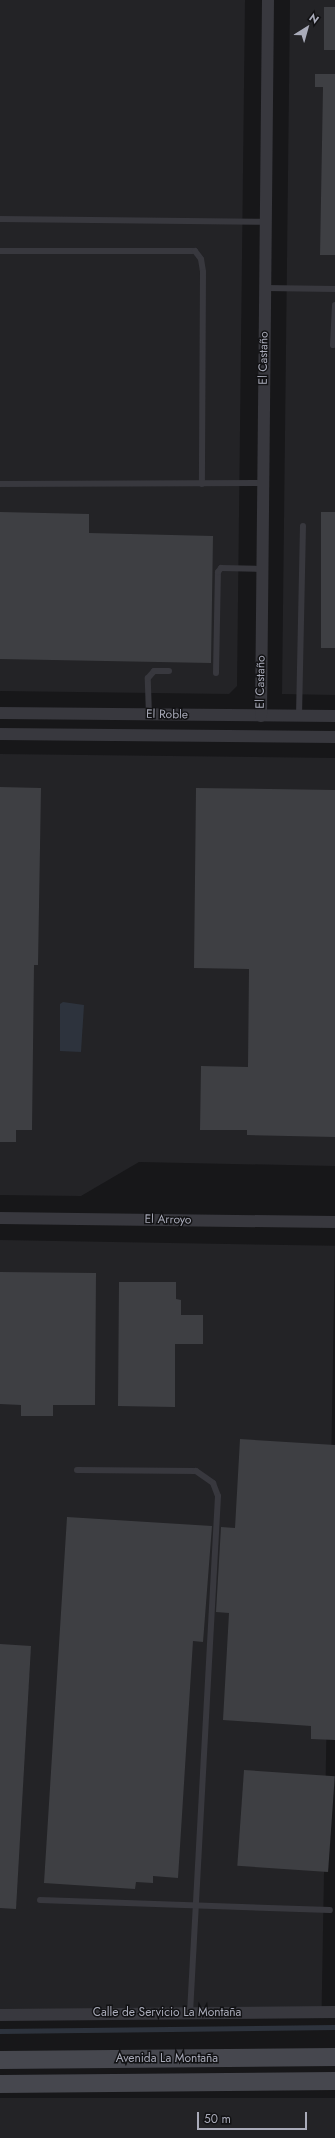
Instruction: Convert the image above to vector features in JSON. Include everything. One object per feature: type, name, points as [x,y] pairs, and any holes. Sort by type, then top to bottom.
[{"type":"main road","name":"Avenida La Montaña","points":[[0,2060],[335,2057]]},
{"type":"main road","name":"Avenida La Montaña","points":[[0,2084],[335,2081]]},
{"type":"street","name":"El Castaño","points":[[261,716],[268,0]]},
{"type":"street","name":"El Roble","points":[[0,713],[335,716]]},
{"type":"street","points":[[19,713],[19,734]]},
{"type":"street","name":"El Roble","points":[[0,734],[335,737]]},
{"type":"street","name":"El Arroyo","points":[[0,1218],[335,1222]]},
{"type":"street","name":"Calle de Servicio La Montaña","points":[[0,2015],[190,2012],[335,2012]]},
{"type":"lane","points":[[0,219],[266,222]]},
{"type":"lane","points":[[0,251],[195,251],[201,259],[203,272],[202,484]]},
{"type":"lane","points":[[265,288],[335,289]]},
{"type":"lane","points":[[333,345],[335,304]]},
{"type":"lane","points":[[0,484],[263,483]]},
{"type":"lane","points":[[299,716],[303,526]]},
{"type":"lane","points":[[216,673],[218,572],[221,568],[262,569]]},
{"type":"lane","points":[[149,715],[148,678],[154,671],[169,671]]},
{"type":"lane","points":[[77,1470],[196,1471],[213,1483],[218,1496],[190,2012]]},
{"type":"lane","points":[[40,1900],[330,1910]]},
{"type":"shaded area","points":[[0,0],[245,0],[237,686],[229,694],[0,691]]},
{"type":"shaded area","points":[[290,0],[335,0],[335,695],[282,694]]},
{"type":"shaded area","points":[[0,754],[335,758],[335,1166],[139,1162],[81,1196],[0,1195]]},
{"type":"shaded area","points":[[63,1002],[84,1005],[81,1052],[60,1051],[60,1004]]},
{"type":"shaded area","points":[[0,1240],[335,1246],[322,2015],[0,2009]]},
{"type":"shaded area","points":[[0,2098],[335,2098],[335,2138],[0,2138]]},
{"type":"building","points":[[324,7],[335,7],[335,50],[324,50]]},
{"type":"building","points":[[315,74],[335,74],[335,255],[320,255],[323,87],[315,87]]},
{"type":"building","points":[[0,512],[89,514],[89,533],[213,536],[211,663],[0,659]]},
{"type":"building","points":[[321,512],[335,512],[335,648],[321,648]]},
{"type":"building","points":[[0,787],[41,788],[38,965],[34,965],[32,1130],[16,1130],[16,1142],[0,1142]]},
{"type":"building","points":[[196,788],[335,790],[335,1137],[247,1135],[247,1130],[200,1130],[201,1066],[248,1067],[249,969],[194,968]]},
{"type":"building","points":[[0,1272],[96,1273],[95,1405],[53,1405],[53,1416],[21,1416],[21,1405],[0,1404]]},
{"type":"building","points":[[119,1282],[176,1282],[176,1299],[181,1300],[181,1315],[203,1315],[203,1344],[175,1344],[175,1407],[118,1406]]},
{"type":"building","points":[[240,1439],[335,1445],[335,1740],[311,1739],[311,1726],[223,1720],[229,1613],[216,1612],[221,1527],[235,1528]]},
{"type":"building","points":[[67,1517],[212,1526],[203,1642],[193,1641],[178,1878],[153,1876],[153,1883],[136,1882],[135,1889],[44,1883]]},
{"type":"building","points":[[0,1644],[31,1646],[16,1909],[0,1908]]},
{"type":"building","points":[[244,1770],[335,1776],[328,1872],[237,1866]]},
{"type":"waterway","points":[[0,2031],[335,2027]]}]
